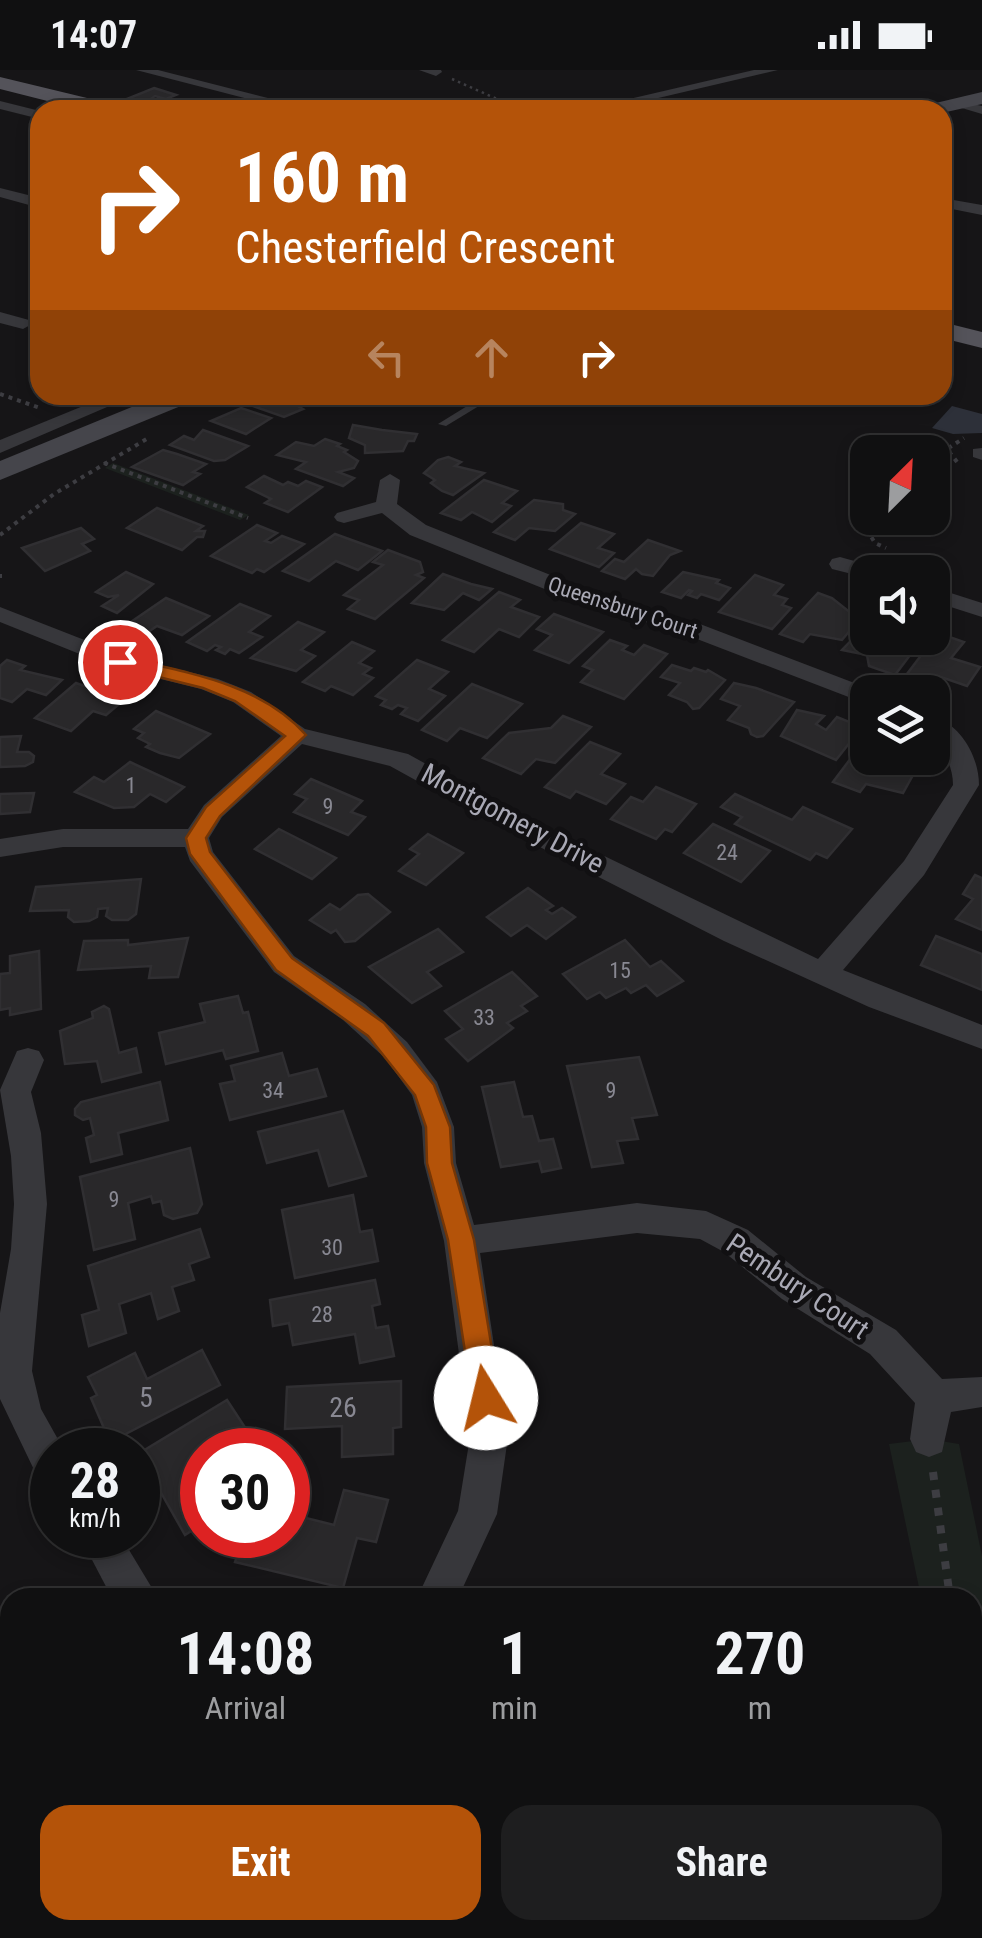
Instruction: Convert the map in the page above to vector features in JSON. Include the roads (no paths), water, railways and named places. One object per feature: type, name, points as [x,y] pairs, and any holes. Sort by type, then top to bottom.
[{"type":"main road","points":[[0,83],[63,100]]},
{"type":"main road","points":[[0,91],[34,100]]},
{"type":"main road","points":[[952,112],[976,104]]},
{"type":"main road","points":[[952,332],[982,340]]},
{"type":"main road","points":[[0,471],[130,406]]},
{"type":"main road","points":[[0,494],[130,406]]},
{"type":"street","points":[[146,70],[268,100]]},
{"type":"street","points":[[634,100],[772,70]]},
{"type":"street","points":[[0,105],[30,112]]},
{"type":"street","points":[[0,192],[30,201]]},
{"type":"street","points":[[952,204],[982,210]]},
{"type":"street","points":[[0,317],[23,324]]},
{"type":"street","points":[[0,447],[130,406]]},
{"type":"street","points":[[344,517],[386,506],[390,480]]},
{"type":"street","name":"Queensbury Court","points":[[386,506],[418,530],[551,584],[692,629],[850,689]]},
{"type":"street","points":[[840,564],[850,567]]},
{"type":"street","name":"Montgomery Drive","points":[[0,594],[34,628]]},
{"type":"street","points":[[950,600],[982,610]]},
{"type":"street","name":"Montgomery Drive","points":[[0,614],[120,662],[209,684],[242,697],[297,735],[399,760],[504,818],[734,934],[880,999],[982,1037]]},
{"type":"street","points":[[950,733],[982,736]]},
{"type":"street","points":[[297,735],[213,812],[196,838],[200,854],[273,952],[302,979],[376,1030],[426,1091],[438,1127],[440,1163],[461,1240],[489,1437],[477,1514],[442,1588]]},
{"type":"street","points":[[824,972],[914,868],[966,785],[967,769],[950,744]]},
{"type":"street","points":[[0,848],[62,838],[196,838]]},
{"type":"street","points":[[14,1080],[24,1120],[29,1233],[26,1267],[9,1343],[8,1373],[12,1403],[30,1430]]},
{"type":"street","name":"Pembury Court","points":[[461,1240],[637,1218],[672,1219],[706,1226],[736,1241],[794,1288],[884,1342],[934,1397]]},
{"type":"street","points":[[929,1438],[934,1397],[976,1392]]},
{"type":"street","points":[[110,1558],[130,1588]]},
{"type":"lane","points":[[443,424],[475,405]]}]
